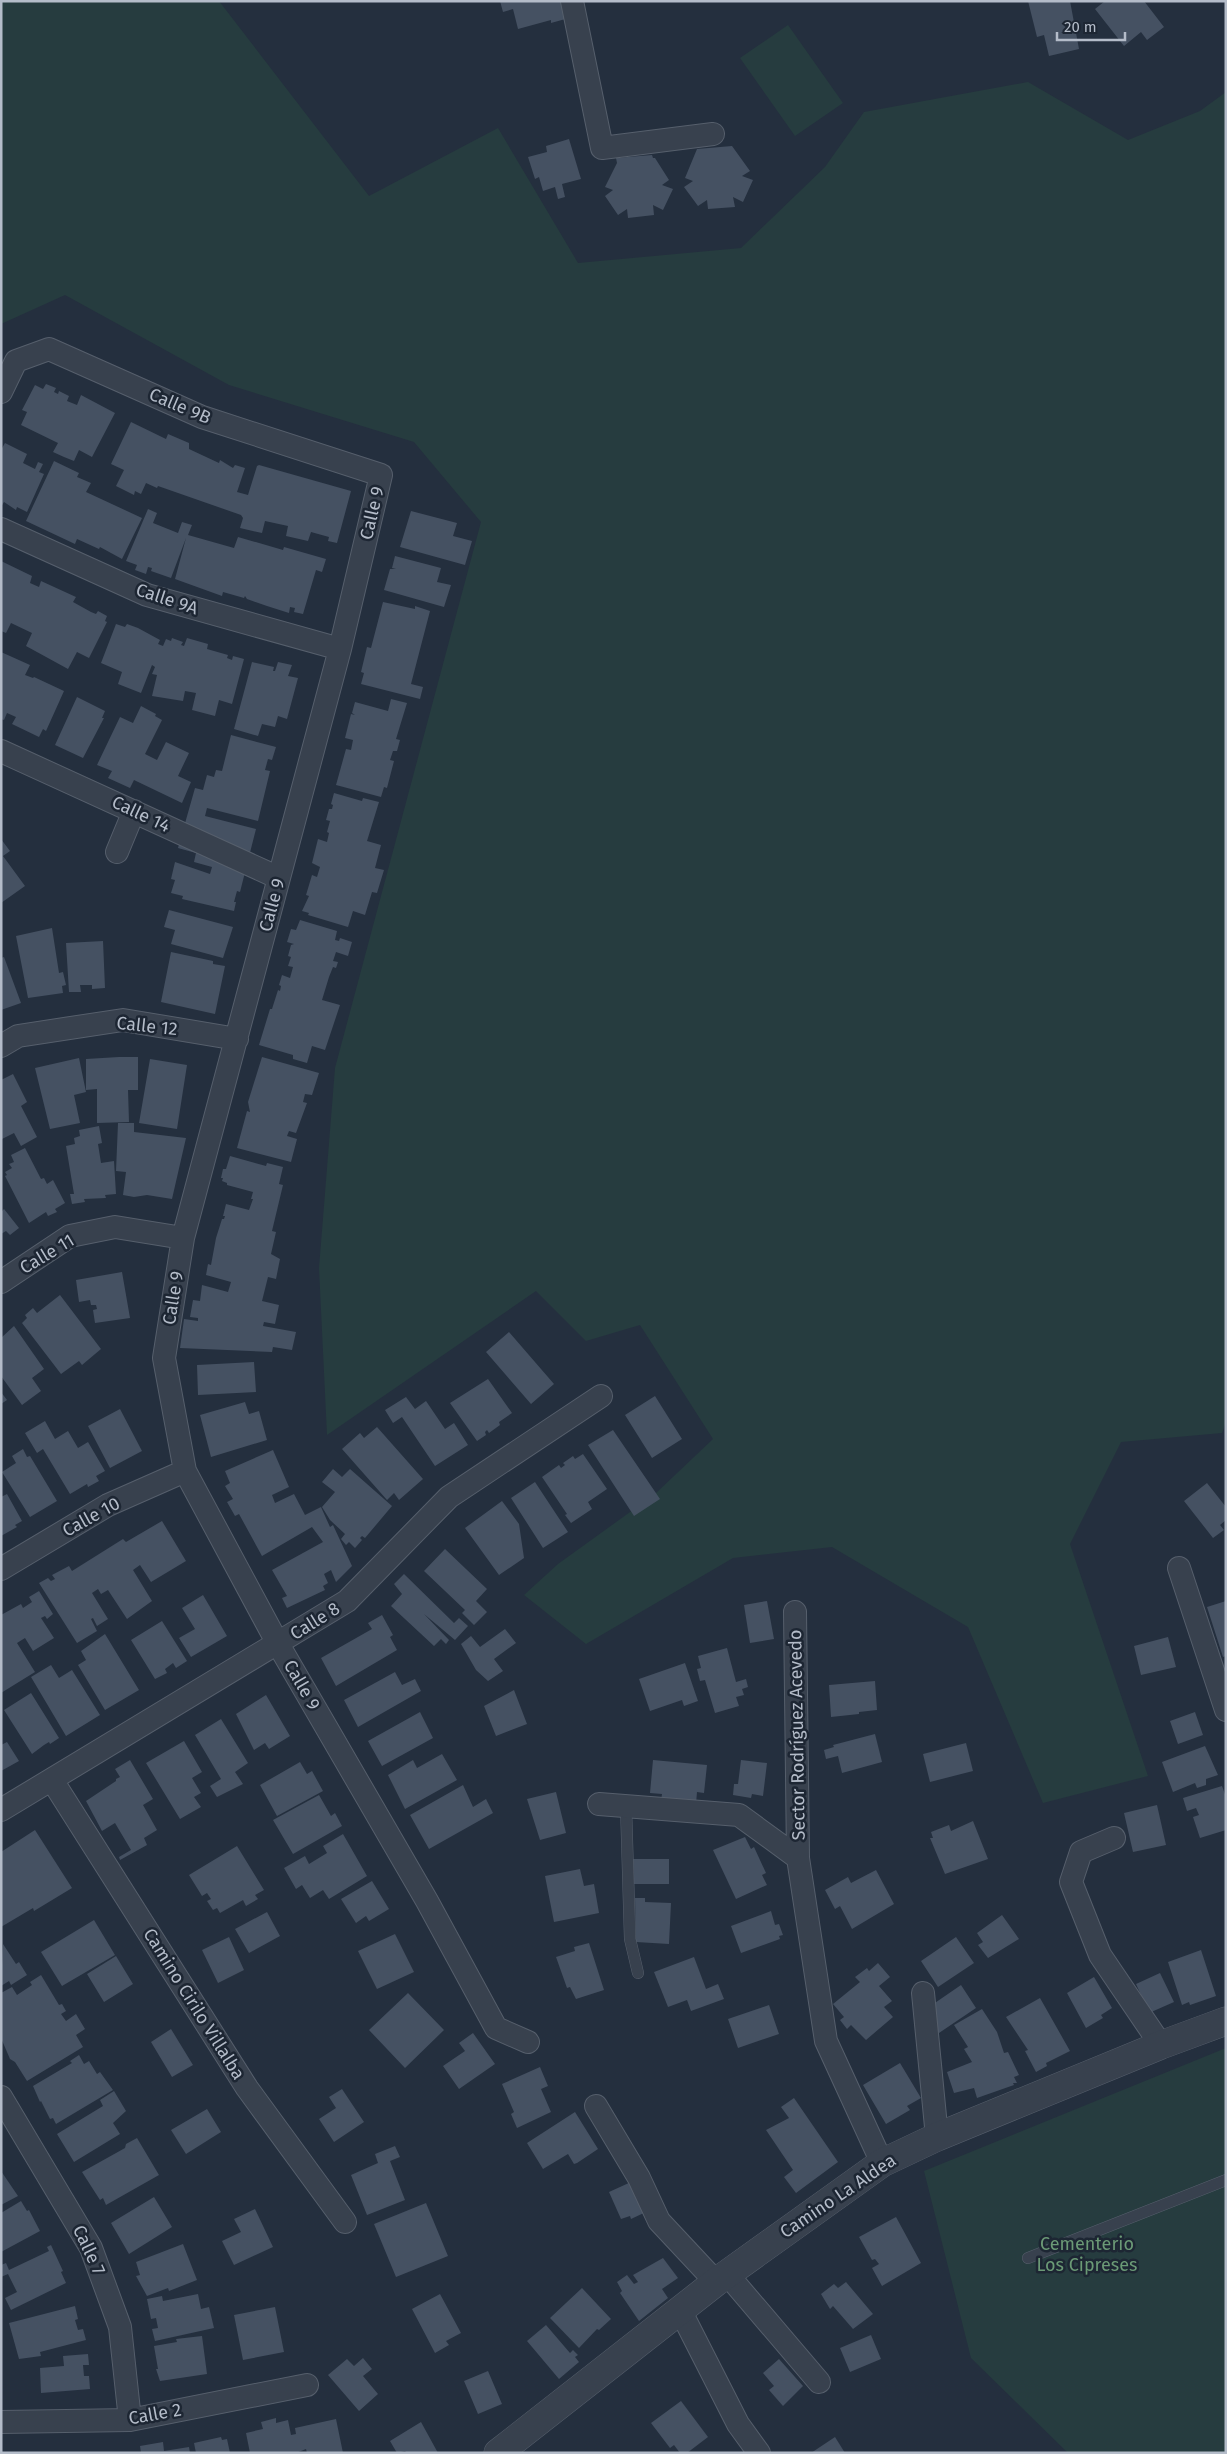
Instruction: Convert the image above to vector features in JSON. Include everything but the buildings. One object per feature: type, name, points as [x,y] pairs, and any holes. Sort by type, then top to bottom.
[{"type":"street","points":[[572,1],[602,148],[713,134]]},
{"type":"street","name":"Calle 9B","points":[[1,392],[16,361],[49,348],[202,417],[381,475]]},
{"type":"street","name":"Calle 9","points":[[381,475],[340,649],[183,1238],[164,1358],[185,1471],[278,1644],[428,1901],[496,2028],[528,2042]]},
{"type":"street","name":"Calle 9A","points":[[1,529],[147,595],[340,649]]},
{"type":"street","name":"Calle 14","points":[[7,760],[134,811],[279,878]]},
{"type":"street","points":[[117,852],[134,811]]},
{"type":"street","name":"Calle 12","points":[[1,1046],[18,1036],[123,1020],[237,1039]]},
{"type":"street","name":"Calle 11","points":[[1,1282],[70,1236],[115,1227],[183,1238]]},
{"type":"street","name":"Calle 8","points":[[1,1810],[347,1601],[449,1497],[601,1396]]},
{"type":"street","name":"Calle 10","points":[[1,1569],[108,1505],[185,1471]]},
{"type":"street","points":[[1179,1568],[1226,1710]]},
{"type":"street","name":"Sector Rodríguez Acevedo","points":[[795,1612],[798,1858],[826,2041],[882,2163]]},
{"type":"street","name":"Camino Cirilo Villalba","points":[[52,1780],[247,2088],[345,2222]]},
{"type":"street","name":"Sector Rodríguez Acevedo","points":[[599,1804],[739,1815],[798,1858]]},
{"type":"street","points":[[1114,1838],[1081,1852],[1071,1882],[1100,1956],[1161,2045]]},
{"type":"street","points":[[924,1993],[936,2137]]},
{"type":"street","name":"Camino La Aldea","points":[[498,2453],[721,2278],[882,2163],[936,2137],[1161,2045],[1226,2021]]},
{"type":"street","name":"Calle 7","points":[[1,2096],[91,2248],[120,2327],[130,2420]]},
{"type":"street","points":[[596,2106],[640,2178],[659,2221],[721,2278],[819,2382]]},
{"type":"street","points":[[680,2310],[738,2424],[759,2453]]},
{"type":"street","name":"Calle 2","points":[[1,2422],[130,2420],[307,2385]]},
{"type":"lane","points":[[626,1806],[630,1938],[638,1974]]},
{"type":"lane","points":[[1028,2258],[1226,2180]]},
{"type":"green space","points":[[1,1],[219,1],[369,196],[498,128],[578,263],[741,248],[825,167],[864,112],[1028,82],[1128,140],[1200,111],[1226,92],[1226,1422],[1222,1433],[1121,1442],[1070,1544],[1148,1776],[1043,1803],[968,1627],[832,1547],[733,1558],[586,1644],[524,1595],[558,1564],[655,1494],[713,1439],[640,1325],[586,1341],[536,1291],[327,1435],[319,1268],[335,1068],[481,522],[414,442],[229,385],[65,295],[1,324]]},
{"type":"green space","points":[[788,25],[843,103],[795,136],[740,58]]},
{"type":"green space","name":"Cementerio Los Cipreses","points":[[1226,2048],[1226,2453],[1068,2453],[971,2358],[924,2171]]}]
